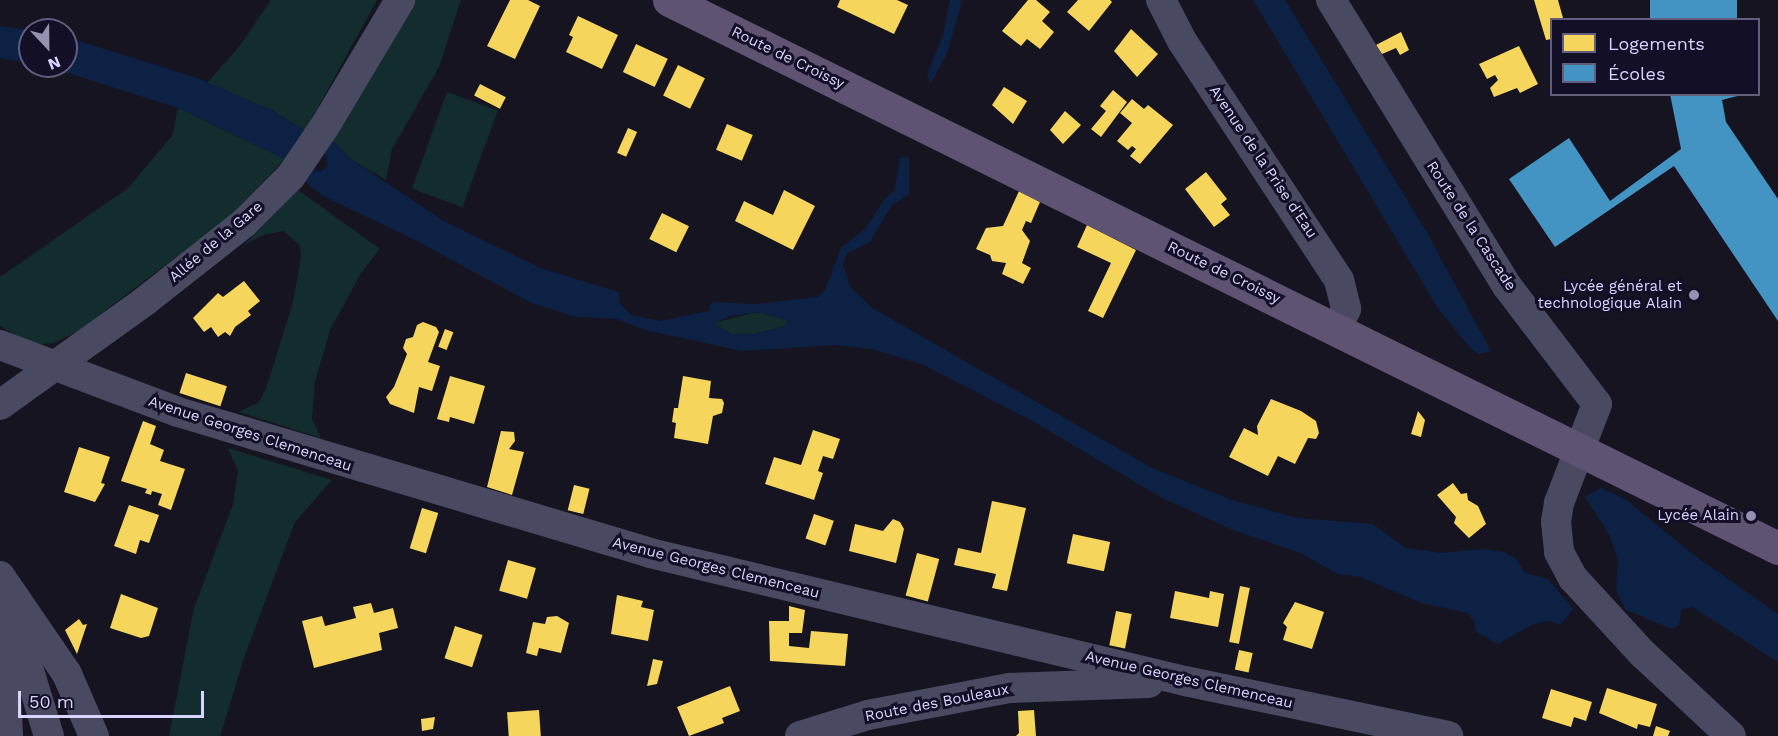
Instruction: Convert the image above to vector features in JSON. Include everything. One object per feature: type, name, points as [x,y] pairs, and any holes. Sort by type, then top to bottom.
[{"type":"main road","name":"Route de Croissy","points":[[669,0],[1778,548]]},
{"type":"street","name":"Allée de la Gare","points":[[0,405],[55,369],[244,223],[291,177],[400,0]]},
{"type":"street","name":"Avenue de la Prise d'Eau","points":[[1161,0],[1182,41],[1339,280],[1346,309],[1336,329]]},
{"type":"street","name":"Route de la Cascade","points":[[1331,0],[1507,286],[1594,398],[1596,411],[1580,449]]},
{"type":"street","name":"Avenue Georges Clemenceau","points":[[0,345],[55,369],[321,458],[650,553],[1185,681],[1448,736]]},
{"type":"street","points":[[1580,449],[1559,503],[1559,552],[1593,603],[1731,736]]},
{"type":"street","points":[[0,576],[67,674],[90,724],[47,725],[8,732],[0,581]]},
{"type":"street","points":[[0,576],[47,725]]},
{"type":"street","points":[[1010,688],[1014,640]]},
{"type":"street","name":"Route des Bouleaux","points":[[800,736],[868,715],[1010,688],[1185,681]]},
{"type":"green space","points":[[271,0],[377,0],[305,131],[272,110],[207,83],[239,47]]},
{"type":"green space","points":[[412,0],[461,0],[439,67],[392,149],[386,180],[352,160],[329,137]]},
{"type":"green space","points":[[447,92],[498,110],[463,207],[412,189]]},
{"type":"green space","points":[[178,108],[285,159],[230,216],[77,332],[53,343],[33,345],[0,326],[0,277],[128,188],[172,136]]},
{"type":"green space","points":[[298,190],[380,249],[361,273],[330,330],[315,382],[312,419],[321,438],[239,412],[259,402],[266,388],[292,306],[301,258],[300,246],[284,231],[263,235],[243,246]]},
{"type":"green space","points":[[757,312],[787,320],[786,326],[754,334],[731,334],[713,323]]},
{"type":"green space","points":[[228,448],[332,480],[295,522],[245,655],[220,736],[169,736],[194,608],[233,504],[238,471]]},
{"type":"water","points":[[950,0],[962,0],[947,54],[931,83],[927,75],[943,34]]},
{"type":"water","points":[[1253,0],[1285,0],[1426,231],[1491,351],[1479,354],[1471,349],[1437,307]]},
{"type":"water","points":[[0,26],[18,28],[18,61],[0,58]]},
{"type":"water","points":[[78,41],[197,78],[272,110],[305,131],[285,159],[178,108],[78,76]]},
{"type":"water","points":[[329,137],[352,160],[442,220],[540,268],[619,292],[620,304],[631,315],[660,321],[708,311],[712,302],[754,304],[818,297],[825,290],[841,248],[866,228],[885,198],[894,191],[900,158],[909,157],[909,194],[892,205],[870,242],[846,254],[843,265],[851,288],[872,308],[1152,468],[1232,500],[1297,518],[1373,524],[1406,548],[1442,553],[1482,549],[1504,552],[1516,559],[1525,573],[1548,579],[1573,609],[1560,625],[1550,621],[1533,624],[1498,644],[1476,632],[1474,620],[1467,613],[1421,603],[1361,577],[1337,574],[1303,554],[1233,530],[1162,498],[1036,423],[924,365],[872,349],[834,345],[742,351],[645,330],[617,319],[576,317],[531,303],[413,239],[323,196],[302,179],[309,168],[320,172],[328,166],[324,151]],"holes":[[[757,312],[787,320],[785,326],[754,334],[731,334],[714,323],[731,316]]]},
{"type":"water","points":[[1601,488],[1625,499],[1695,556],[1778,614],[1778,662],[1692,607],[1681,610],[1679,625],[1672,629],[1626,610],[1616,591],[1618,560],[1610,536],[1585,497]]},
{"type":"building: Logements","points":[[510,0],[528,0],[540,6],[515,59],[487,46]]},
{"type":"building: Logements","points":[[840,0],[897,0],[908,5],[894,34],[837,7]]},
{"type":"building: Logements","points":[[1028,0],[1036,0],[1050,12],[1042,21],[1054,32],[1040,49],[1027,39],[1021,46],[1002,31]]},
{"type":"building: Logements","points":[[1078,0],[1110,0],[1112,2],[1089,31],[1067,12]]},
{"type":"building: Logements","points":[[1534,0],[1558,0],[1563,18],[1550,18],[1550,39],[1546,40]]},
{"type":"building: Logements","points":[[578,16],[618,35],[602,69],[566,52],[573,37],[569,35]]},
{"type":"building: Logements","points":[[1131,29],[1158,54],[1137,77],[1114,51]]},
{"type":"building: Logements","points":[[1401,32],[1409,50],[1400,55],[1396,48],[1382,54],[1376,45]]},
{"type":"building: Logements","points":[[636,44],[668,59],[655,87],[623,72]]},
{"type":"building: Logements","points":[[1519,46],[1538,84],[1520,93],[1517,88],[1494,97],[1490,88],[1498,80],[1495,75],[1487,79],[1479,64]]},
{"type":"building: Logements","points":[[678,65],[705,78],[690,109],[663,96]]},
{"type":"building: Logements","points":[[480,84],[506,97],[500,109],[474,96]]},
{"type":"building: Logements","points":[[1004,87],[1027,101],[1013,124],[992,105]]},
{"type":"building: Logements","points":[[1113,90],[1127,102],[1101,137],[1091,129],[1106,111],[1100,106]]},
{"type":"building: Logements","points":[[1132,99],[1144,109],[1148,105],[1173,125],[1140,164],[1130,156],[1136,149],[1132,146],[1128,150],[1117,141],[1132,123],[1120,113]]},
{"type":"building: Logements","points":[[1065,111],[1081,125],[1063,144],[1050,130]]},
{"type":"building: Logements","points":[[727,124],[753,135],[742,161],[716,150]]},
{"type":"building: Logements","points":[[628,128],[637,132],[626,157],[617,153]]},
{"type":"building: Logements","points":[[1206,172],[1227,199],[1221,204],[1230,215],[1214,227],[1185,189]]},
{"type":"building: Logements","points":[[784,190],[815,206],[793,250],[735,221],[744,201],[773,215]]},
{"type":"building: Logements","points":[[1019,191],[1040,202],[1031,223],[1026,221],[1022,230],[1030,241],[1022,263],[1031,268],[1023,284],[1002,274],[1006,263],[992,261],[990,255],[976,249],[986,228],[1003,226]]},
{"type":"building: Logements","points":[[662,213],[689,226],[676,252],[649,239]]},
{"type":"building: Logements","points":[[1087,225],[1136,250],[1103,318],[1088,311],[1111,263],[1077,247]]},
{"type":"building: Logements","points":[[244,281],[260,301],[248,311],[251,315],[235,327],[230,336],[225,332],[218,337],[211,327],[204,332],[193,318],[218,293],[223,297]]},
{"type":"building: Logements","points":[[423,322],[436,327],[439,332],[428,362],[440,366],[432,391],[419,387],[414,413],[390,404],[386,397],[394,387],[407,354],[403,348],[406,339],[413,337],[417,325]]},
{"type":"building: Logements","points":[[445,329],[453,332],[447,350],[438,347]]},
{"type":"building: Logements","points":[[186,373],[227,386],[220,406],[180,393]]},
{"type":"building: Logements","points":[[450,376],[485,386],[474,424],[450,417],[449,422],[437,419]]},
{"type":"building: Logements","points":[[683,376],[711,381],[709,398],[722,399],[724,403],[722,413],[713,416],[708,444],[674,438],[676,423],[672,422],[674,408],[678,408]]},
{"type":"building: Logements","points":[[1271,399],[1301,411],[1316,421],[1319,433],[1316,439],[1308,438],[1295,464],[1278,456],[1268,476],[1229,457],[1244,428],[1258,435],[1257,426]]},
{"type":"building: Logements","points":[[1418,411],[1425,420],[1421,437],[1411,434]]},
{"type":"building: Logements","points":[[143,421],[156,426],[150,444],[164,450],[160,461],[185,469],[171,510],[158,505],[162,494],[152,491],[151,495],[145,493],[147,489],[121,481]]},
{"type":"building: Logements","points":[[813,430],[840,439],[833,459],[823,456],[818,471],[823,473],[814,500],[765,484],[774,457],[801,465]]},
{"type":"building: Logements","points":[[501,431],[514,432],[515,441],[509,449],[524,452],[512,495],[487,487]]},
{"type":"building: Logements","points":[[79,447],[110,457],[101,483],[105,484],[95,502],[64,492]]},
{"type":"building: Logements","points":[[1453,483],[1461,494],[1467,493],[1468,500],[1478,506],[1486,524],[1469,538],[1454,523],[1456,517],[1437,495]]},
{"type":"building: Logements","points":[[574,485],[590,489],[583,514],[568,510]]},
{"type":"building: Logements","points":[[992,501],[1026,508],[1007,591],[992,588],[996,574],[954,565],[958,548],[981,553]]},
{"type":"building: Logements","points":[[129,505],[159,515],[149,543],[140,540],[136,554],[114,546]]},
{"type":"building: Logements","points":[[422,508],[438,513],[426,553],[410,548]]},
{"type":"building: Logements","points":[[814,514],[834,521],[825,545],[806,539]]},
{"type":"building: Logements","points":[[893,519],[900,522],[904,529],[896,563],[849,551],[855,524],[883,531]]},
{"type":"building: Logements","points":[[1073,534],[1110,542],[1104,571],[1067,563]]},
{"type":"building: Logements","points":[[917,553],[939,559],[928,601],[906,596]]},
{"type":"building: Logements","points":[[508,560],[536,568],[527,599],[499,591]]},
{"type":"building: Logements","points":[[1240,586],[1250,588],[1239,644],[1229,642]]},
{"type":"building: Logements","points":[[1175,591],[1209,598],[1210,591],[1224,594],[1218,627],[1170,618]]},
{"type":"building: Logements","points":[[121,594],[158,608],[149,636],[141,638],[110,628]]},
{"type":"building: Logements","points":[[617,595],[643,601],[641,607],[654,610],[648,641],[611,634]]},
{"type":"building: Logements","points":[[1295,602],[1324,612],[1312,649],[1283,640],[1287,627],[1283,623]]},
{"type":"building: Logements","points":[[371,603],[374,613],[393,608],[398,628],[379,633],[382,650],[314,668],[302,621],[322,616],[325,626],[356,618],[353,607]]},
{"type":"building: Logements","points":[[789,606],[805,610],[802,633],[789,633],[789,646],[809,648],[811,631],[848,634],[845,666],[770,661],[769,621],[789,621]]},
{"type":"building: Logements","points":[[1116,611],[1132,614],[1125,648],[1109,645]]},
{"type":"building: Logements","points":[[557,616],[569,623],[561,653],[539,648],[537,656],[526,653],[533,622],[545,624],[547,617]]},
{"type":"building: Logements","points":[[79,619],[83,625],[87,624],[77,654],[65,630]]},
{"type":"building: Logements","points":[[455,626],[483,635],[472,667],[444,658]]},
{"type":"building: Logements","points":[[1239,650],[1253,653],[1249,672],[1235,670]]},
{"type":"building: Logements","points":[[653,659],[663,661],[657,684],[647,686]]},
{"type":"building: Logements","points":[[730,686],[740,711],[722,718],[724,723],[689,736],[677,707]]},
{"type":"building: Logements","points":[[1607,688],[1657,704],[1650,727],[1638,724],[1637,729],[1599,713]]},
{"type":"building: Logements","points":[[1551,689],[1592,702],[1586,721],[1574,717],[1571,727],[1542,718]]},
{"type":"building: Logements","points":[[539,710],[541,736],[509,736],[507,712]]},
{"type":"building: Logements","points":[[1034,710],[1036,736],[1016,736],[1019,733],[1018,711]]},
{"type":"building: Logements","points":[[435,717],[433,729],[422,731],[421,719]]},
{"type":"building: Logements","points":[[1656,726],[1670,731],[1668,736],[1653,736]]},
{"type":"building: Écoles","points":[[1650,0],[1737,0],[1737,18],[1650,18]]},
{"type":"building: Écoles","points":[[1670,96],[1737,96],[1722,100],[1726,122],[1778,199],[1778,321],[1674,166],[1555,247],[1509,179],[1569,138],[1610,201],[1681,149]]},
{"type":"place","name":"Lycée général et technologique Alain","points":[[1694,295]]},
{"type":"place","name":"Lycée Alain","points":[[1751,516]]}]
